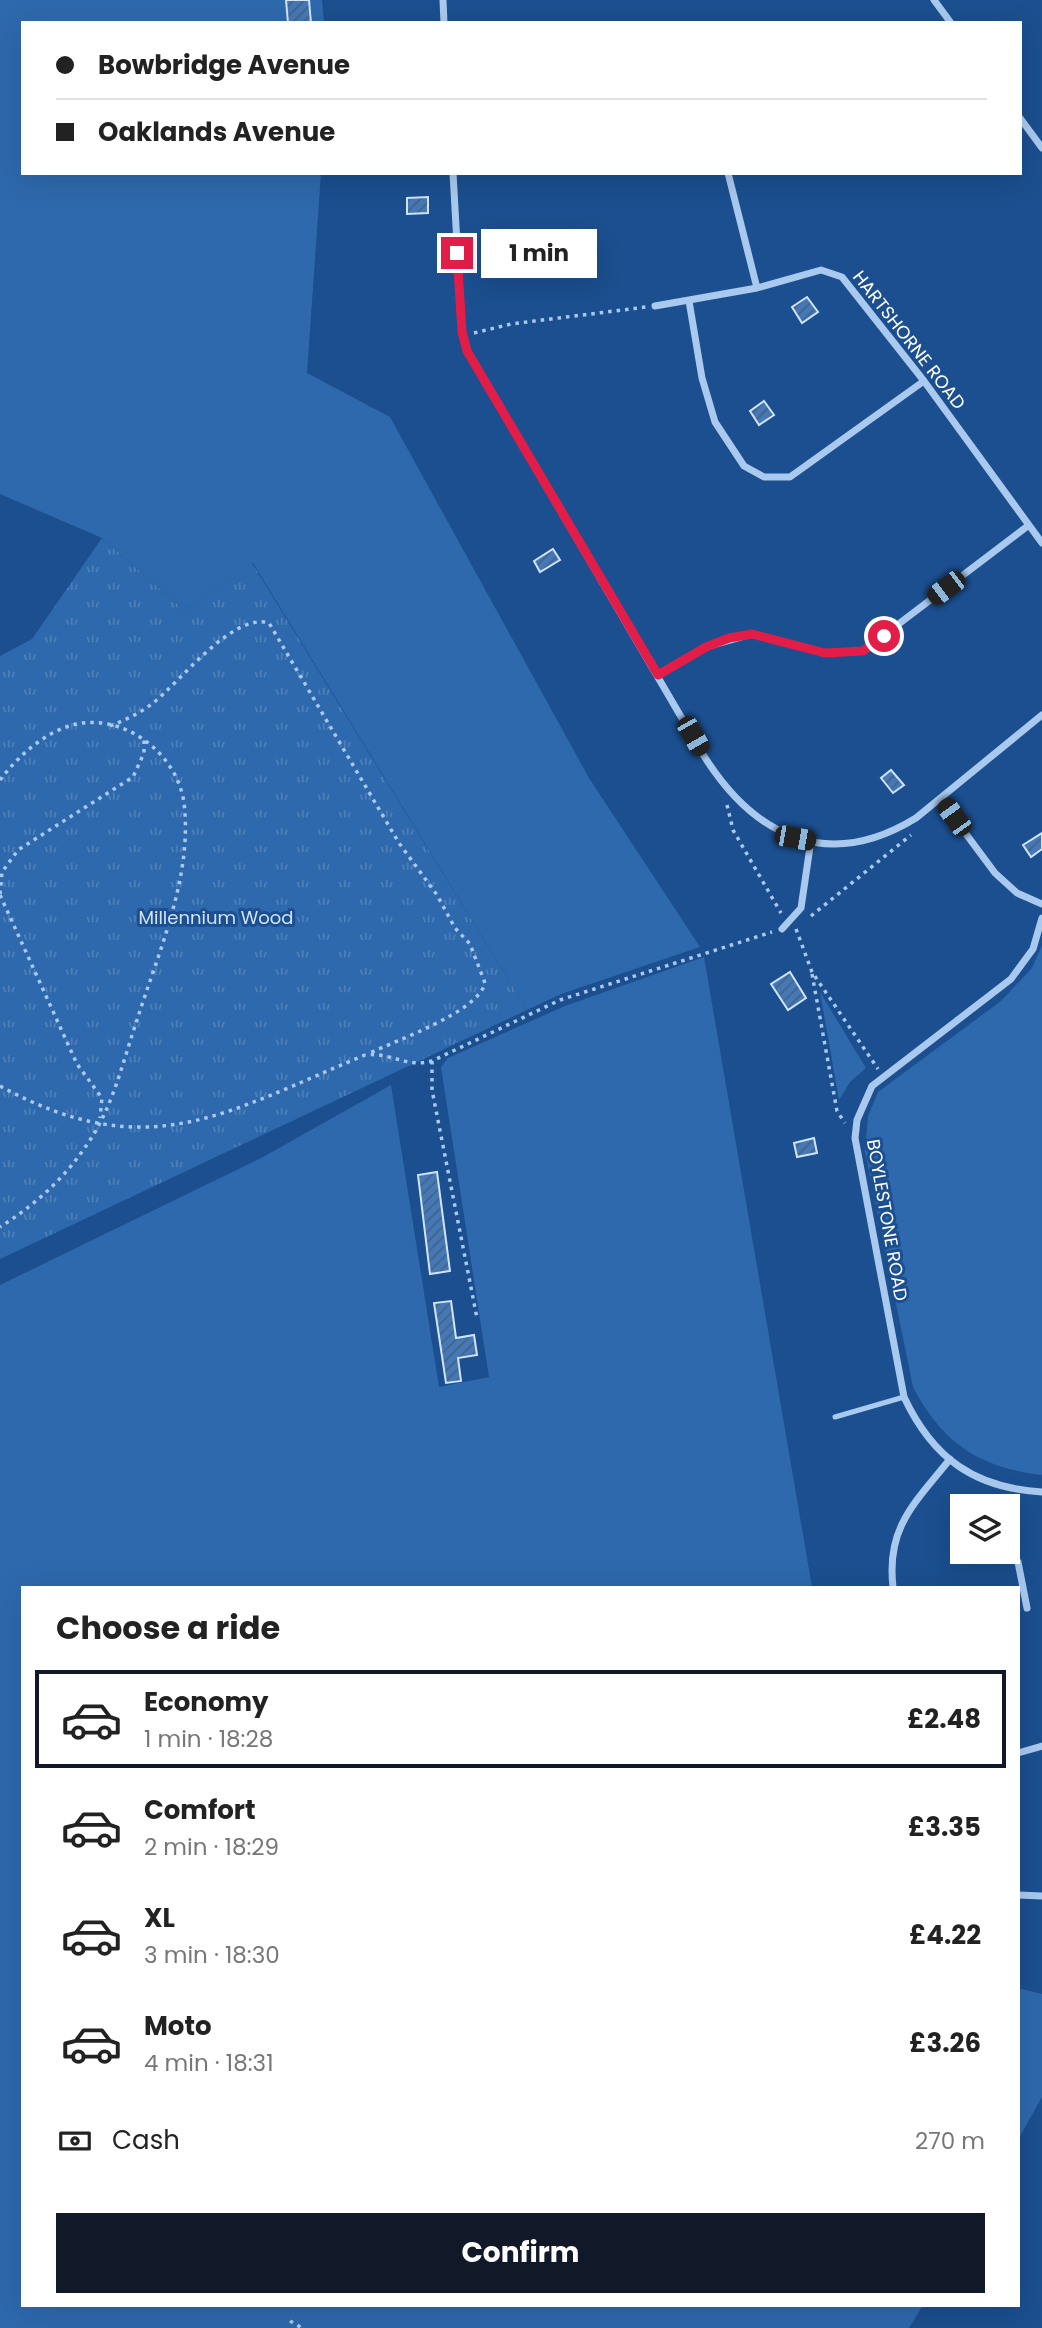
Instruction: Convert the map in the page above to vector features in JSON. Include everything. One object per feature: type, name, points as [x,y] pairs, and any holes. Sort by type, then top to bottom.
[{"type":"street","points":[[443,0],[444,21]]},
{"type":"street","points":[[934,0],[950,21]]},
{"type":"street","points":[[1022,121],[1042,148]]},
{"type":"street","points":[[453,175],[463,336],[478,373],[723,785],[758,820],[795,838],[811,840],[843,842],[893,832],[940,799],[1042,715]]},
{"type":"street","points":[[729,175],[757,288]]},
{"type":"street","name":"HARTSHORNE ROAD","points":[[655,306],[757,288],[821,270],[842,277],[924,382],[1042,543]]},
{"type":"street","points":[[689,301],[702,378],[715,422],[744,466],[764,477],[790,477],[924,382]]},
{"type":"street","points":[[658,675],[706,647],[752,634],[825,653],[863,651],[1028,525]]},
{"type":"street","points":[[940,799],[995,873],[1017,893],[1042,904]]},
{"type":"street","points":[[782,929],[793,925],[801,908],[811,840]]},
{"type":"street","name":"BOYLESTONE ROAD","points":[[904,1397],[855,1138],[856,1120],[872,1086],[884,1075],[1011,979],[1033,949],[1042,918]]},
{"type":"street","points":[[904,1397],[914,1417],[950,1459],[992,1485],[1042,1492]]},
{"type":"street","points":[[893,1586],[893,1540],[914,1504],[950,1459]]},
{"type":"street","points":[[1018,1564],[1027,1608]]},
{"type":"street","points":[[1015,1586],[1022,1584]]},
{"type":"street","points":[[1020,1752],[1042,1746]]},
{"type":"street","points":[[1020,1896],[1042,1896]]},
{"type":"lane","points":[[835,1417],[904,1397]]},
{"type":"path","points":[[463,336],[511,324],[655,306]]},
{"type":"path","points":[[0,1086],[50,1108],[99,1124],[140,1129],[202,1121],[365,1055],[451,1015],[476,998],[485,983],[470,944],[455,928],[436,895],[399,843],[269,623],[259,620],[246,623],[210,650],[153,703],[133,717],[110,726]]},
{"type":"path","points":[[0,779],[14,761],[67,726],[110,726],[144,739],[160,752],[176,776],[184,802],[185,845],[168,923],[112,1098],[88,1144],[49,1190],[0,1227]]},
{"type":"path","points":[[99,1124],[102,1098],[77,1064],[0,895],[2,872],[18,850],[133,777],[144,752],[144,739]]},
{"type":"path","points":[[723,785],[733,830],[793,925],[812,972],[874,1066],[884,1075]]},
{"type":"path","points":[[793,925],[920,828]]},
{"type":"path","points":[[365,1055],[385,1053],[407,1063],[432,1060],[560,1000],[782,929]]},
{"type":"path","points":[[812,972],[837,1111],[855,1138]]},
{"type":"path","points":[[432,1060],[432,1090],[477,1318]]},
{"type":"path","points":[[289,2321],[302,2328]]},
{"type":"green space","points":[[0,0],[322,0],[324,21],[21,21],[21,175],[321,175],[307,373],[390,417],[589,778],[700,947],[561,994],[527,1010],[253,563],[184,610],[102,538],[0,494]]},
{"type":"green space","name":"Millennium Wood","points":[[102,538],[184,610],[252,563],[527,1010],[0,1259],[0,656],[32,639]]},
{"type":"green space","points":[[1042,945],[1042,1475],[1000,1466],[965,1449],[950,1438],[937,1423],[913,1387],[865,1152],[868,1116],[878,1092],[1001,1001],[1032,968]]},
{"type":"green space","points":[[704,957],[812,1586],[21,1586],[21,2307],[922,2307],[909,2328],[0,2328],[0,1285],[263,1157],[391,1085],[439,1387],[489,1377],[441,1067],[448,1058],[565,1006]]},
{"type":"green space","points":[[820,992],[866,1068],[850,1082],[839,1100]]},
{"type":"green space","points":[[1020,1988],[1042,1994],[1042,2097],[1020,2136]]},
{"type":"building","points":[[286,0],[309,0],[311,21],[288,21]]},
{"type":"building","points":[[428,197],[428,213],[407,214],[407,198]]},
{"type":"building","points":[[807,297],[818,312],[802,323],[792,307]]},
{"type":"building","points":[[764,401],[774,415],[759,425],[750,411]]},
{"type":"building","points":[[553,549],[560,560],[540,572],[534,561]]},
{"type":"building","points":[[891,770],[904,785],[893,793],[881,778]]},
{"type":"building","points":[[1042,833],[1042,849],[1031,857],[1023,845]]},
{"type":"building","points":[[790,972],[806,998],[788,1010],[771,984]]},
{"type":"building","points":[[814,1138],[817,1153],[797,1157],[794,1143]]},
{"type":"building","points":[[437,1172],[450,1271],[430,1274],[418,1175]]},
{"type":"building","points":[[451,1301],[456,1338],[474,1335],[477,1355],[458,1358],[461,1381],[446,1383],[434,1303]]},
{"type":"route","points":[[457,253],[462,332],[467,351],[658,675],[706,647],[729,638],[752,634],[825,653],[863,651],[884,636]]}]
